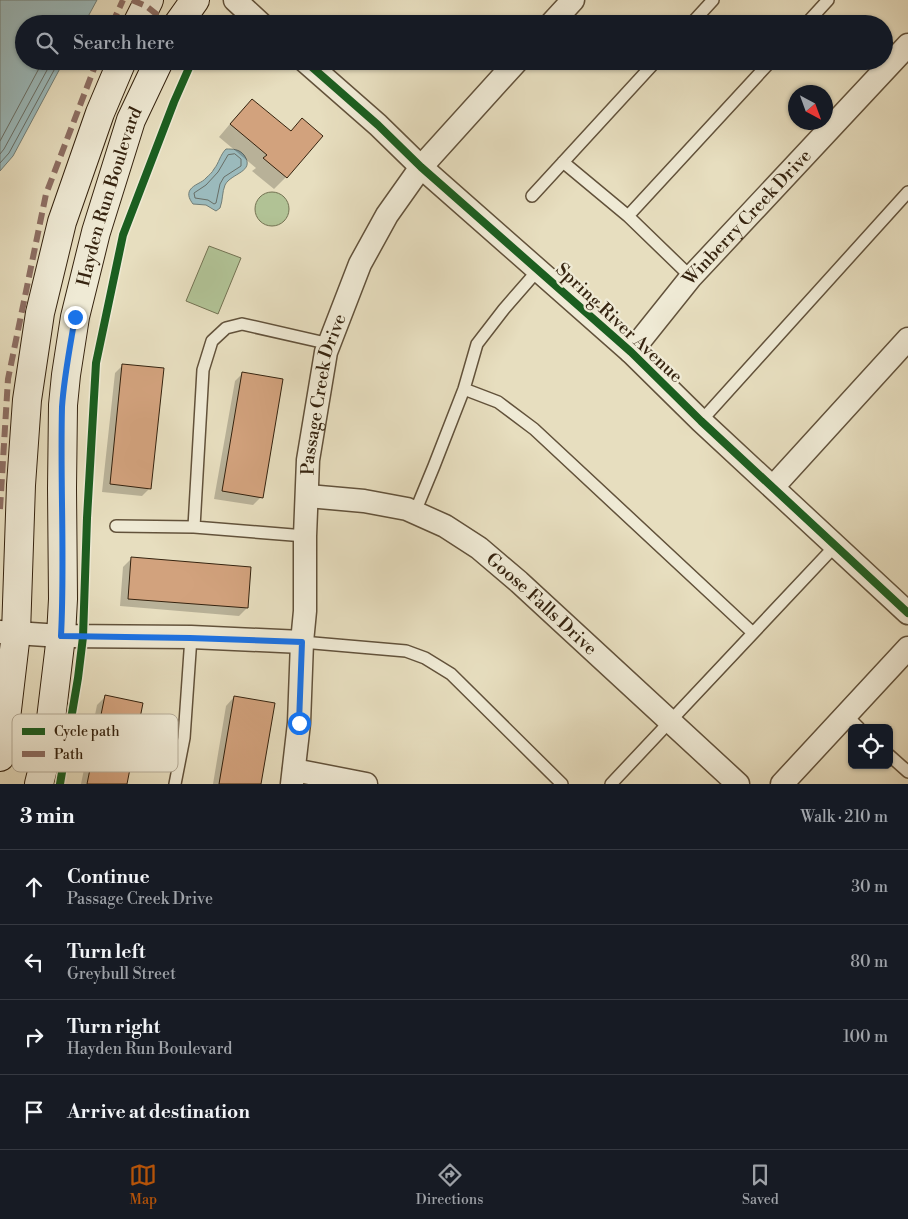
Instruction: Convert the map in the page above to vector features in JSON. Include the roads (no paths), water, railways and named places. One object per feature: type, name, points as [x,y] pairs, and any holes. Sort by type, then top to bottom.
[{"type":"main road","points":[[141,15],[149,0]]},
{"type":"main road","points":[[184,15],[195,0]]},
{"type":"main road","name":"Hayden Run Boulevard","points":[[0,757],[3,744],[8,632],[26,410],[40,313],[62,222],[100,113],[118,70]]},
{"type":"main road","name":"Hayden Run Boulevard","points":[[52,714],[61,636],[63,599],[62,406],[75,317],[96,232],[131,120],[155,70]]},
{"type":"street","points":[[235,0],[252,15]]},
{"type":"street","points":[[559,15],[573,0]]},
{"type":"street","name":"Winberry Creek Drive","points":[[893,61],[908,45]]},
{"type":"street","name":"Spring River Avenue","points":[[315,70],[378,125],[421,167],[631,352],[772,488],[908,613]]},
{"type":"street","name":"Passage Creek Drive","points":[[293,777],[299,723],[305,611],[308,460],[326,352],[360,264],[387,215],[421,167],[509,70]]},
{"type":"street","name":"Winberry Creek Drive","points":[[631,352],[692,277],[885,70]]},
{"type":"street","points":[[772,488],[908,339]]},
{"type":"street","name":"Goose Falls Drive","points":[[308,496],[364,501],[406,508],[445,526],[479,548],[519,582],[738,784]]},
{"type":"street","points":[[8,632],[61,636],[302,642]]},
{"type":"street","points":[[782,784],[853,722],[908,648]]},
{"type":"street","points":[[293,777],[366,784]]},
{"type":"lane","points":[[699,15],[712,0]]},
{"type":"lane","points":[[814,15],[828,0]]},
{"type":"lane","points":[[532,196],[648,70]]},
{"type":"lane","points":[[628,216],[763,70]]},
{"type":"lane","points":[[564,162],[628,216],[692,277]]},
{"type":"lane","points":[[701,420],[908,192]]},
{"type":"lane","points":[[415,512],[464,389],[477,344],[538,270]]},
{"type":"lane","points":[[194,527],[203,370],[212,341],[226,328],[242,324],[330,344]]},
{"type":"lane","points":[[464,389],[498,402],[534,429],[753,633]]},
{"type":"lane","points":[[116,526],[194,527],[306,536]]},
{"type":"lane","points":[[611,784],[835,546]]},
{"type":"lane","points":[[178,769],[184,738],[190,638]]},
{"type":"lane","points":[[302,642],[406,651],[425,658],[451,674],[562,784]]},
{"type":"lane","points":[[893,759],[908,772]]},
{"type":"water","points":[[0,0],[97,0],[89,15],[15,15],[15,70],[59,70],[13,156],[0,171]]},
{"type":"water","points":[[226,149],[238,150],[244,155],[247,161],[245,169],[225,185],[220,208],[216,211],[206,205],[193,204],[189,196],[190,190],[211,173]]}]
